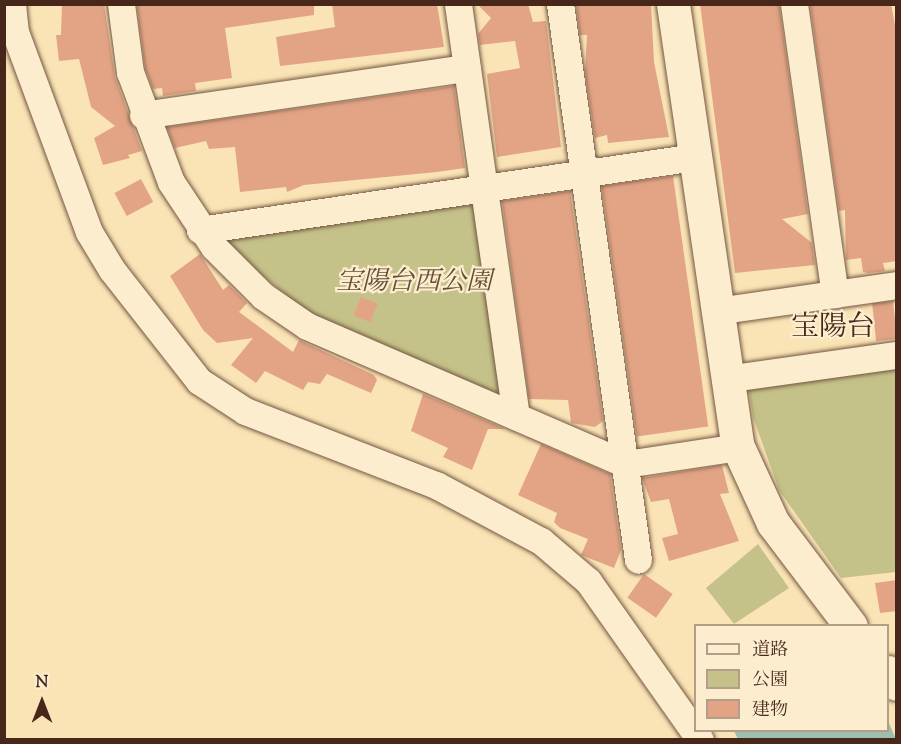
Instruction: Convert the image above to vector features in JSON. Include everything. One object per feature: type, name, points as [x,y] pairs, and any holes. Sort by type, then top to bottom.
[{"type":"street","points":[[12,4],[15,32],[89,232],[112,270],[199,381],[245,411],[436,484],[541,541],[588,581],[694,731]]},
{"type":"street","points":[[121,4],[130,72],[143,115],[171,182],[200,230],[263,296],[307,326],[626,464],[738,447]]},
{"type":"street","points":[[458,4],[516,416]]},
{"type":"street","points":[[560,4],[638,560]]},
{"type":"street","points":[[673,4],[725,379],[738,447],[773,523],[849,624]]},
{"type":"street","points":[[794,4],[836,294]]},
{"type":"street","points":[[143,115],[467,68]]},
{"type":"street","points":[[200,230],[695,157]]},
{"type":"street","points":[[716,311],[897,285]]},
{"type":"street","points":[[725,379],[897,355]]},
{"type":"green space","name":"宝陽台西公園","points":[[467,201],[477,208],[502,388],[493,396],[312,316],[226,246],[231,236]]},
{"type":"green space","points":[[896,363],[896,572],[841,578],[779,490],[753,417],[748,384]]},
{"type":"green space","points":[[758,544],[789,588],[734,624],[706,588]]},
{"type":"shaded area","points":[[889,723],[896,739],[738,739],[734,732],[889,732]]},
{"type":"building","points":[[62,4],[104,4],[115,77],[142,151],[128,155],[130,158],[103,165],[94,138],[115,126],[91,107],[79,59],[59,61],[56,35],[61,35]]},
{"type":"building","points":[[314,4],[314,15],[225,28],[232,78],[195,83],[196,91],[163,96],[162,88],[153,89],[145,68],[137,6]]},
{"type":"building","points":[[332,4],[437,4],[444,47],[280,66],[276,37],[335,27]]},
{"type":"building","points":[[477,4],[528,4],[533,22],[546,21],[561,147],[497,157],[487,74],[520,68],[515,41],[480,45],[478,34],[491,18]]},
{"type":"building","points":[[576,4],[651,4],[654,62],[669,137],[608,143],[607,135],[595,138],[585,71],[587,35],[580,35]]},
{"type":"building","points":[[700,4],[779,4],[808,214],[782,219],[812,243],[815,265],[735,273]]},
{"type":"building","points":[[810,4],[891,4],[897,35],[897,261],[883,263],[885,271],[863,272],[861,258],[846,260],[845,210],[839,211]]},
{"type":"building","points":[[454,86],[465,168],[437,172],[304,185],[287,192],[286,187],[240,192],[235,147],[209,149],[206,141],[175,148],[167,127]]},
{"type":"building","points":[[673,176],[708,427],[637,437],[602,186]]},
{"type":"building","points":[[141,179],[153,202],[127,216],[115,193]]},
{"type":"building","points":[[570,191],[603,421],[595,427],[571,423],[568,400],[529,399],[502,201]]},
{"type":"building","points":[[200,254],[223,290],[229,285],[247,303],[239,312],[293,352],[299,340],[374,375],[377,380],[371,393],[327,374],[320,384],[308,382],[303,390],[265,371],[256,383],[231,365],[253,338],[217,343],[203,330],[170,276]]},
{"type":"building","points":[[361,297],[378,304],[370,322],[354,316]]},
{"type":"building","points":[[893,301],[896,339],[876,341],[872,303]]},
{"type":"building","points":[[423,394],[505,429],[488,429],[472,470],[443,457],[448,448],[411,431]]},
{"type":"building","points":[[541,444],[610,474],[621,550],[614,568],[581,555],[588,539],[560,528],[554,522],[557,513],[518,495]]},
{"type":"building","points":[[722,465],[729,493],[720,494],[739,541],[669,561],[662,538],[678,534],[669,499],[651,502],[642,478]]},
{"type":"building","points":[[644,574],[673,594],[656,618],[627,598]]},
{"type":"building","points":[[897,580],[897,611],[880,613],[875,583]]},
{"type":"district","name":"宝陽台","points":[[833,328]]}]
